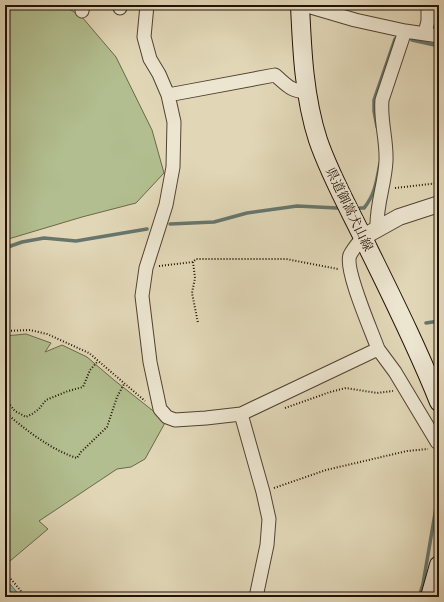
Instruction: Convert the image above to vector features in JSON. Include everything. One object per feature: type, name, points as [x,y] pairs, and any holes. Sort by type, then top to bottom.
[{"type":"main road","name":"県道御嵩犬山線","points":[[300,5],[301,41],[307,92],[318,139],[330,171],[370,233],[439,402]]},
{"type":"main road","points":[[430,597],[439,565]]},
{"type":"street","points":[[147,5],[144,37],[150,59],[159,74],[168,95],[174,122],[174,167],[166,205],[146,268],[142,296],[150,362],[160,409],[167,417],[176,420],[241,414],[378,349]]},
{"type":"street","points":[[304,5],[355,20],[405,31],[439,36]]},
{"type":"street","points":[[426,33],[428,5]]},
{"type":"street","points":[[370,233],[376,214],[386,163],[387,146],[381,111],[382,100],[405,31]]},
{"type":"street","points":[[168,95],[274,75],[288,87],[297,92],[307,92]]},
{"type":"street","points":[[436,446],[437,442],[403,386],[378,349],[350,272],[350,255],[370,233],[399,217],[439,204]]},
{"type":"street","points":[[241,414],[269,519],[267,545],[256,597]]},
{"type":"path","points":[[381,188],[439,183]]},
{"type":"path","points":[[146,268],[193,262],[196,258],[286,259],[350,272]]},
{"type":"path","points":[[193,262],[195,278],[192,293],[198,323]]},
{"type":"path","points":[[5,331],[30,330],[47,334],[89,353],[150,405],[159,404]]},
{"type":"path","points":[[10,405],[15,411],[26,417],[32,414],[39,409],[46,400],[82,387],[90,370],[98,361]]},
{"type":"path","points":[[5,412],[22,427],[67,455],[77,458],[81,452],[107,427],[117,397],[124,384]]},
{"type":"path","points":[[283,409],[330,392],[346,388],[377,392],[393,391],[403,386]]},
{"type":"path","points":[[263,492],[326,470],[377,457],[436,446]]},
{"type":"path","points":[[5,572],[26,597]]},
{"type":"green space","points":[[5,5],[63,5],[82,17],[116,57],[152,130],[164,173],[136,203],[82,217],[5,240]]},
{"type":"green space","points":[[26,334],[51,343],[45,352],[62,345],[87,357],[166,421],[145,459],[131,467],[117,469],[39,521],[48,529],[10,561],[5,562],[5,336]]},
{"type":"water","points":[[5,578],[21,597],[5,597]]},
{"type":"waterway","points":[[377,127],[374,111],[374,100],[395,39]]},
{"type":"waterway","points":[[412,40],[439,46]]},
{"type":"waterway","points":[[360,208],[364,208],[371,198],[380,163]]},
{"type":"waterway","points":[[170,224],[214,222],[247,213],[297,206],[337,208]]},
{"type":"waterway","points":[[5,248],[22,242],[44,238],[76,241],[147,229]]},
{"type":"waterway","points":[[426,323],[439,321]]},
{"type":"waterway","points":[[419,597],[423,584],[439,490]]}]
